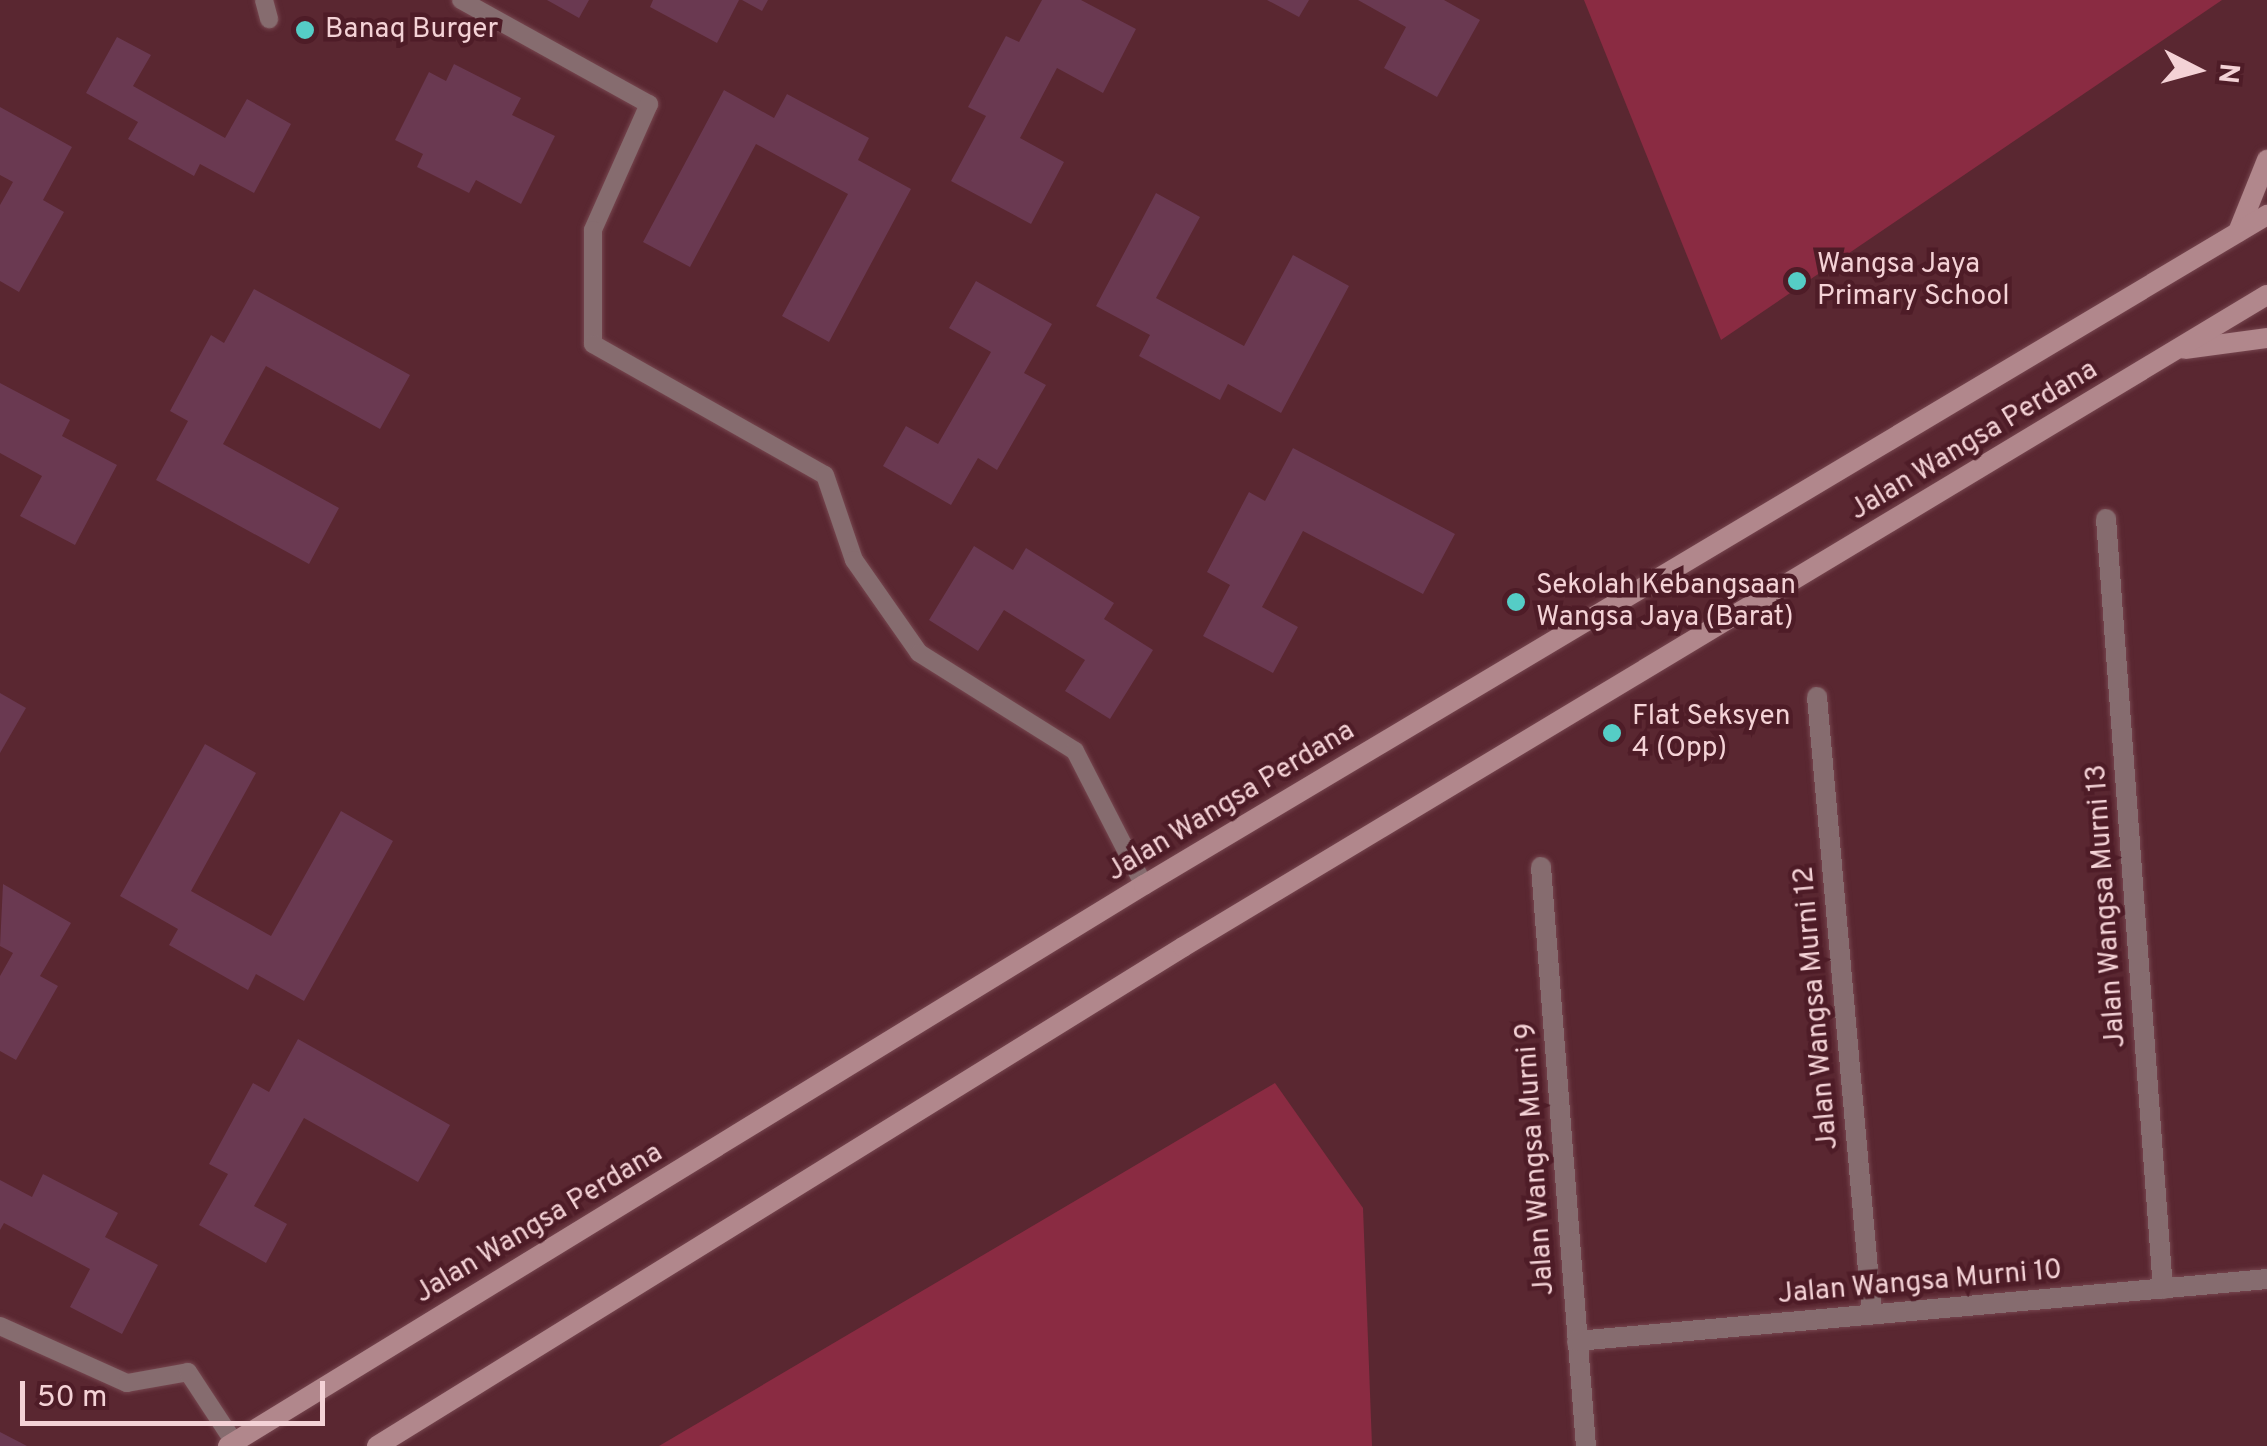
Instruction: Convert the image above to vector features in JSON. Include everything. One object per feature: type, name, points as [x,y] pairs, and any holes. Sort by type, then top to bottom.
[{"type":"main road","points":[[2238,232],[2267,160]]},
{"type":"main road","name":"Jalan Wangsa Perdana","points":[[231,1444],[1144,886],[2267,215]]},
{"type":"main road","name":"Jalan Wangsa Perdana","points":[[377,1446],[1183,947],[2267,295]]},
{"type":"main road","points":[[2176,350],[2267,338]]},
{"type":"street","name":"Jalan Wangsa Murni 13","points":[[2106,519],[2163,1288]]},
{"type":"street","name":"Jalan Wangsa Murni 12","points":[[1818,697],[1872,1314]]},
{"type":"street","name":"Jalan Wangsa Murni 9","points":[[1541,867],[1586,1446]]},
{"type":"street","name":"Jalan Wangsa Murni 10","points":[[1578,1341],[2267,1279]]},
{"type":"lane","points":[[461,0],[649,104],[593,230],[593,344],[824,475],[854,560],[919,653],[1075,751],[1144,886]]},
{"type":"lane","points":[[0,1326],[126,1384],[188,1372],[231,1444]]},
{"type":"shaded area","name":"Wangsa Jaya Primary School","points":[[1584,0],[2222,0],[1721,340]]},
{"type":"shaded area","points":[[1275,1083],[1363,1208],[1372,1446],[659,1446]]},
{"type":"building","points":[[547,0],[589,0],[579,18]]},
{"type":"building","points":[[653,0],[739,0],[717,43],[650,7]]},
{"type":"building","points":[[742,0],[768,0],[762,11]]},
{"type":"building","points":[[1042,0],[1081,0],[1136,29],[1103,93],[1057,68],[1020,138],[1064,162],[1031,224],[951,181],[986,116],[968,107],[1006,36],[1019,42]]},
{"type":"building","points":[[1267,0],[1309,0],[1299,17]]},
{"type":"building","points":[[1358,0],[1444,0],[1480,20],[1437,97],[1384,68],[1406,27]]},
{"type":"building","points":[[117,37],[151,55],[133,86],[225,138],[247,99],[291,124],[254,193],[200,164],[194,176],[128,139],[138,122],[86,93]]},
{"type":"building","points":[[454,64],[521,98],[512,115],[555,136],[521,204],[476,180],[469,193],[417,167],[423,154],[395,140],[429,72],[446,81]]},
{"type":"building","points":[[724,90],[774,118],[787,94],[869,138],[858,160],[911,189],[829,342],[782,316],[848,194],[756,144],[690,267],[643,242]]},
{"type":"building","points":[[0,107],[72,147],[43,200],[64,212],[19,292],[0,281],[0,205],[13,182],[0,175]]},
{"type":"building","points":[[1156,193],[1200,217],[1156,298],[1244,346],[1293,255],[1349,286],[1281,413],[1228,384],[1220,400],[1139,356],[1150,335],[1096,306]]},
{"type":"building","points":[[976,281],[1052,324],[1024,373],[1046,385],[997,470],[978,458],[951,505],[883,466],[906,426],[938,444],[991,352],[949,328]]},
{"type":"building","points":[[254,289],[410,375],[380,429],[266,366],[223,444],[339,508],[309,564],[156,480],[188,421],[170,411],[211,335],[224,343]]},
{"type":"building","points":[[0,383],[70,420],[62,436],[117,465],[75,545],[20,516],[42,476],[0,453]]},
{"type":"building","points":[[1293,448],[1455,534],[1423,594],[1303,531],[1262,607],[1298,627],[1273,673],[1203,636],[1230,585],[1207,572],[1249,492],[1265,501]]},
{"type":"building","points":[[974,546],[1013,570],[1026,548],[1114,603],[1104,619],[1153,650],[1110,719],[1065,691],[1085,660],[1004,610],[978,651],[929,620]]},
{"type":"building","points":[[0,693],[26,708],[0,753]]},
{"type":"building","points":[[205,744],[256,773],[191,891],[271,936],[341,811],[393,841],[304,1001],[256,974],[248,990],[169,945],[178,929],[120,896]]},
{"type":"building","points":[[3,884],[71,923],[40,976],[58,986],[16,1060],[0,1051],[0,976],[13,953],[0,946]]},
{"type":"building","points":[[298,1039],[450,1125],[418,1182],[304,1118],[254,1206],[287,1224],[266,1263],[199,1225],[228,1174],[209,1164],[253,1083],[269,1092]]},
{"type":"building","points":[[43,1174],[118,1213],[105,1237],[158,1265],[122,1334],[70,1307],[90,1269],[4,1223],[0,1230],[0,1180],[32,1197]]},
{"type":"building","points":[[0,1432],[27,1446],[0,1446]]},
{"type":"place","name":"Banaq Burger","points":[[305,30]]},
{"type":"place","name":"Wangsa Jaya Primary School","points":[[1797,281]]},
{"type":"place","name":"Sekolah Kebangsaan Wangsa Jaya (Barat)","points":[[1516,602]]},
{"type":"place","name":"Flat Seksyen 4 (Opp)","points":[[1612,733]]}]
